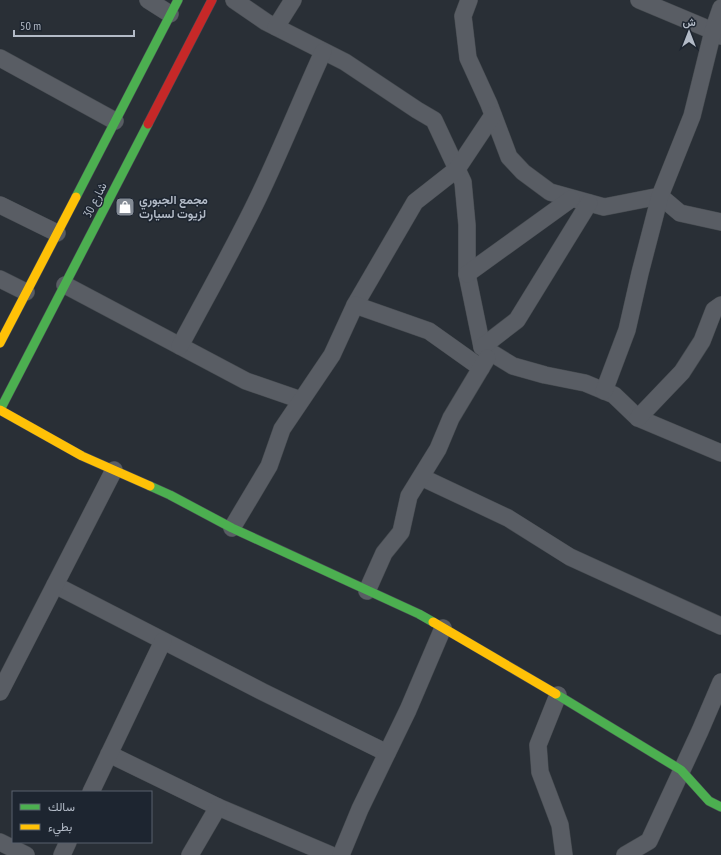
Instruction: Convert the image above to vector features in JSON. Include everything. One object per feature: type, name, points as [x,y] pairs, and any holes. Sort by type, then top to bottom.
[{"type":"street","points":[[148,0],[174,7]]},
{"type":"street","name":"شارع 30","points":[[0,410],[212,0]]},
{"type":"street","points":[[234,0],[266,22],[345,62],[410,106],[434,120],[463,182],[467,226],[467,274],[486,350],[481,368],[451,418],[438,449],[409,496],[401,532],[384,553],[368,591]]},
{"type":"street","points":[[276,27],[293,0]]},
{"type":"street","points":[[469,0],[463,16],[468,58],[493,115],[509,157],[523,172],[550,192],[604,207],[660,196]]},
{"type":"street","points":[[639,0],[717,33]]},
{"type":"street","name":"شارع 30","points":[[0,343],[174,7]]},
{"type":"street","points":[[604,391],[627,330],[660,196],[692,116],[717,33],[721,8]]},
{"type":"street","points":[[180,346],[257,200],[323,52]]},
{"type":"street","points":[[0,58],[115,121]]},
{"type":"street","points":[[232,528],[269,466],[282,430],[332,355],[355,305],[415,202],[457,169],[493,115]]},
{"type":"street","points":[[660,196],[680,214],[721,222]]},
{"type":"street","points":[[467,274],[571,199]]},
{"type":"street","points":[[486,350],[517,320],[589,203]]},
{"type":"street","points":[[0,205],[57,233]]},
{"type":"street","points":[[0,279],[26,292]]},
{"type":"street","points":[[64,286],[246,381],[302,400]]},
{"type":"street","points":[[355,305],[428,331],[481,368]]},
{"type":"street","points":[[638,418],[682,372],[702,341],[714,310],[721,305]]},
{"type":"street","points":[[486,350],[513,366],[545,375],[586,383],[614,395],[638,418],[721,453]]},
{"type":"street","points":[[0,410],[82,456],[170,495],[232,528],[419,614],[558,694],[681,770],[709,801],[721,807]]},
{"type":"street","points":[[0,692],[114,470]]},
{"type":"street","points":[[421,477],[508,518],[570,557],[721,626]]},
{"type":"street","points":[[55,585],[263,692],[387,753]]},
{"type":"street","points":[[342,855],[360,809],[408,710],[443,628]]},
{"type":"street","points":[[91,791],[163,641]]},
{"type":"street","points":[[625,855],[649,841],[721,682]]},
{"type":"street","points":[[558,694],[538,745],[540,772],[560,825],[564,855]]},
{"type":"street","points":[[109,754],[218,807],[331,855]]},
{"type":"street","points":[[190,855],[218,807]]},
{"type":"street","points":[[0,842],[26,855]]},
{"type":"street","points":[[62,855],[68,843]]},
{"type":"traffic: fast","points":[[76,197],[178,0]]},
{"type":"traffic: fast","points":[[0,410],[148,124]]},
{"type":"traffic: fast","points":[[150,486],[232,528],[419,614],[433,622]]},
{"type":"traffic: fast","points":[[556,694],[681,770],[709,801],[721,807]]},
{"type":"traffic: slow","points":[[0,343],[76,197]]},
{"type":"traffic: slow","points":[[0,410],[82,456],[150,486]]},
{"type":"traffic: slow","points":[[433,622],[556,694]]},
{"type":"traffic: jam","points":[[148,124],[212,0]]},
{"type":"place","name":"مجمع الجبوري لزيوت لسيارت","points":[[125,207]]}]
